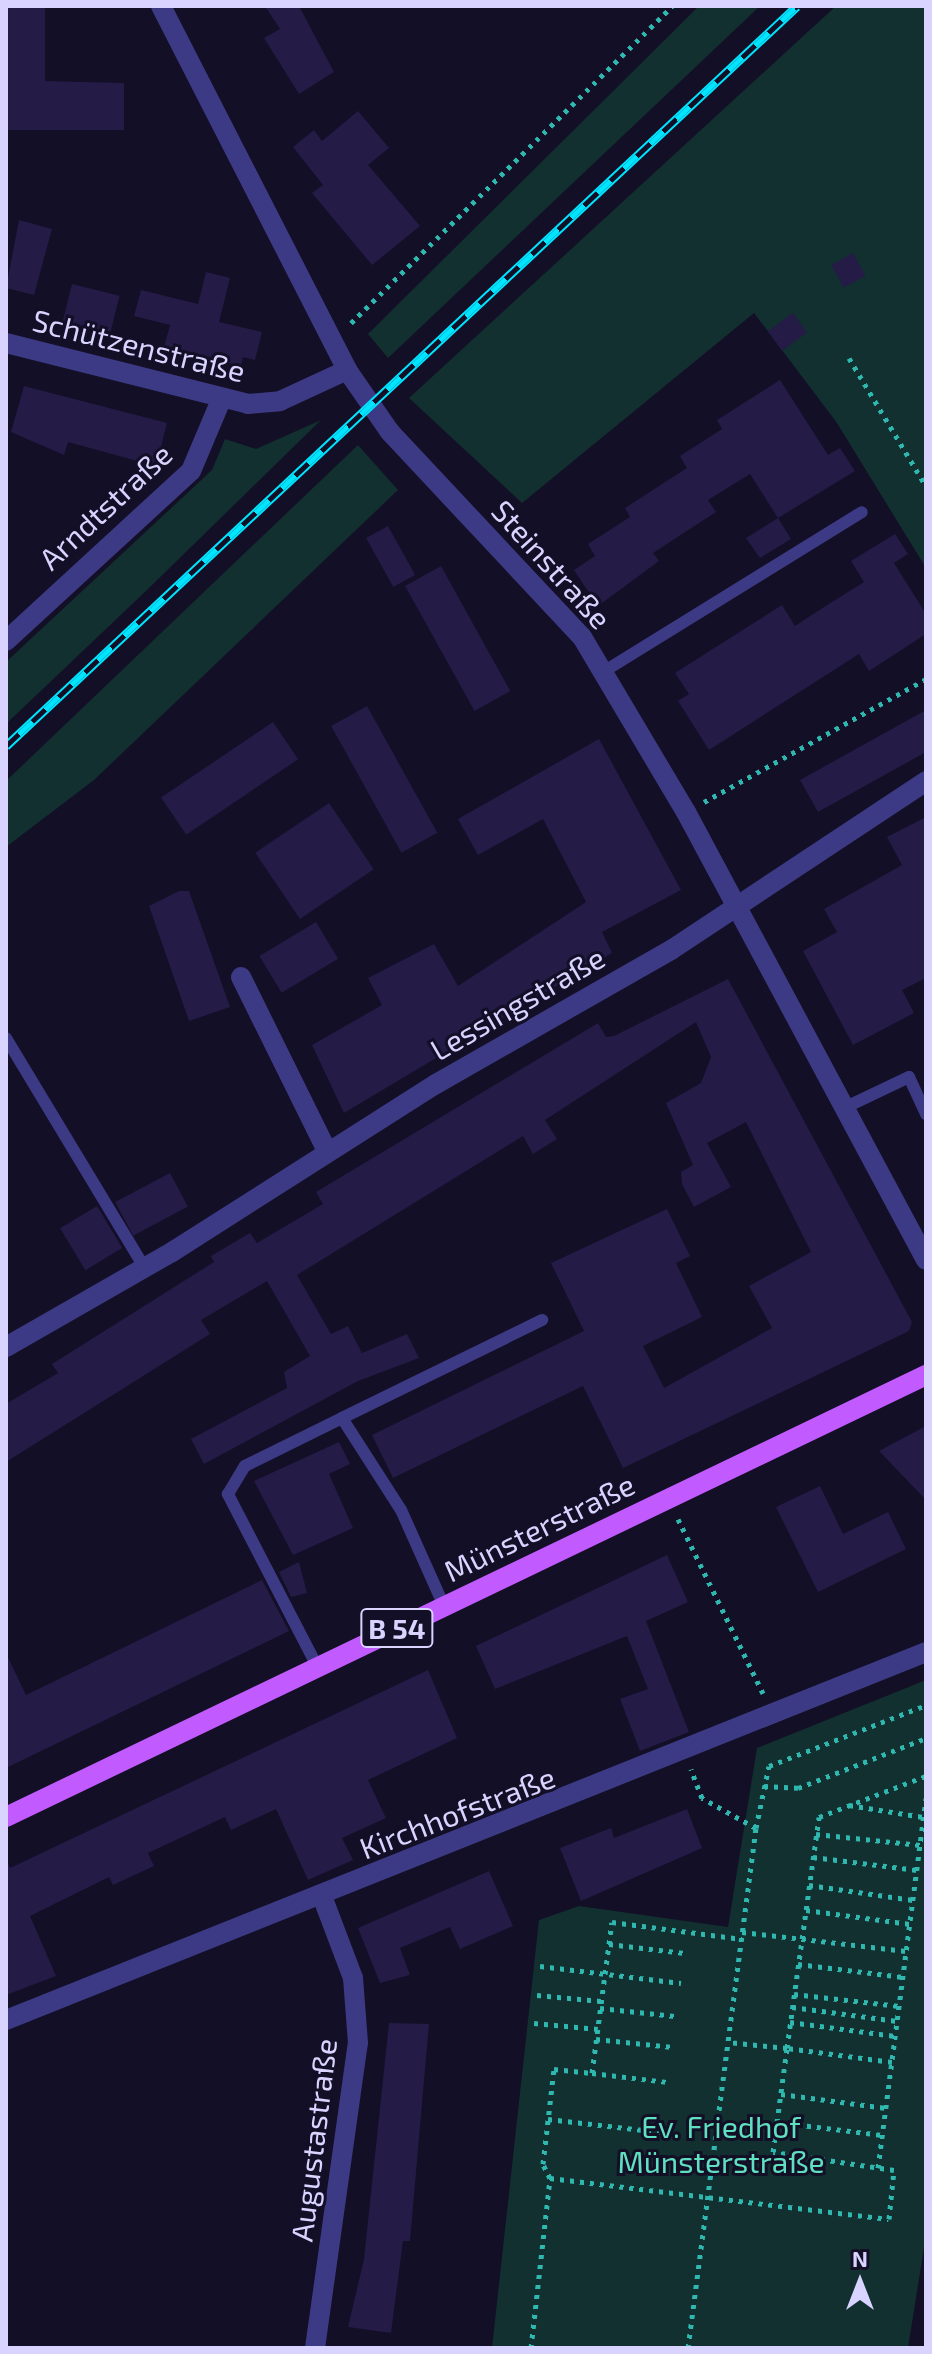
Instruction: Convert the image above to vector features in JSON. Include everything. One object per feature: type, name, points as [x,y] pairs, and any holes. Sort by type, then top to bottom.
[{"type":"main road","name":"Münsterstraße","points":[[6,1817],[926,1375]]},
{"type":"street","name":"Steinstraße","points":[[161,6],[347,370],[390,432],[582,637],[686,812],[926,1260]]},
{"type":"street","name":"Schützenstraße","points":[[6,343],[221,400],[280,401],[347,370]]},
{"type":"street","name":"Arndtstraße","points":[[6,641],[191,471],[221,400]]},
{"type":"street","name":"Lessingstraße","points":[[6,1347],[145,1268],[327,1151],[737,908],[926,781]]},
{"type":"street","points":[[241,977],[327,1151]]},
{"type":"street","name":"Kirchhofstraße","points":[[6,2020],[685,1753],[926,1652]]},
{"type":"street","name":"Augustastraße","points":[[315,2348],[358,2043],[353,1978],[322,1896]]},
{"type":"lane","points":[[603,672],[862,512]]},
{"type":"lane","points":[[6,1038],[145,1268]]},
{"type":"lane","points":[[844,1108],[909,1077],[926,1114]]},
{"type":"lane","points":[[317,1666],[228,1494],[245,1466],[542,1320]]},
{"type":"lane","points":[[342,1418],[401,1510],[444,1606]]},
{"type":"path","points":[[332,341],[672,6]]},
{"type":"path","points":[[849,358],[926,486]]},
{"type":"path","points":[[686,812],[926,679]]},
{"type":"path","points":[[668,1499],[774,1716]]},
{"type":"path","points":[[688,2348],[756,1828],[769,1766],[926,1705]]},
{"type":"path","points":[[764,1786],[798,1788],[926,1738]]},
{"type":"path","points":[[685,1753],[702,1798],[756,1828]]},
{"type":"path","points":[[550,2178],[889,2219],[894,2170],[773,2152],[819,1817],[926,1776]]},
{"type":"path","points":[[878,2168],[926,1798]]},
{"type":"path","points":[[849,1805],[923,1817]]},
{"type":"path","points":[[816,1834],[920,1845]]},
{"type":"path","points":[[813,1857],[917,1870]]},
{"type":"path","points":[[809,1885],[913,1900]]},
{"type":"path","points":[[806,1910],[910,1924]]},
{"type":"path","points":[[592,2073],[612,1922],[906,1951]]},
{"type":"path","points":[[609,1944],[684,1953]]},
{"type":"path","points":[[798,1964],[903,1977]]},
{"type":"path","points":[[540,1966],[681,1983]]},
{"type":"path","points":[[794,1994],[899,2006]]},
{"type":"path","points":[[537,1995],[675,2016]]},
{"type":"path","points":[[792,2007],[897,2021]]},
{"type":"path","points":[[790,2022],[895,2036]]},
{"type":"path","points":[[534,2023],[598,2029]]},
{"type":"path","points":[[596,2039],[673,2047]]},
{"type":"path","points":[[728,2042],[892,2062]]},
{"type":"path","points":[[531,2348],[550,2178],[543,2164],[554,2069],[668,2082]]},
{"type":"path","points":[[781,2094],[886,2108]]},
{"type":"path","points":[[548,2119],[660,2132]]},
{"type":"path","points":[[777,2122],[882,2135]]},
{"type":"green space","points":[[699,6],[760,6],[388,358],[368,334]]},
{"type":"green space","points":[[836,6],[926,6],[926,568],[837,423],[754,313],[522,503],[409,398]]},
{"type":"green space","points":[[321,420],[6,724],[6,662],[212,470],[225,439],[256,449]]},
{"type":"green space","points":[[358,445],[398,490],[94,780],[6,847],[6,781]]},
{"type":"green space","name":"Ev. Friedhof Münsterstraße","points":[[926,1680],[926,2235],[908,2348],[492,2348],[539,1920],[579,1906],[728,1927],[757,1748]]},
{"type":"building","points":[[6,6],[45,6],[45,81],[124,83],[124,130],[6,130]]},
{"type":"building","points":[[265,6],[299,6],[334,72],[299,94],[264,38],[280,29]]},
{"type":"building","points":[[358,111],[389,148],[368,165],[420,226],[372,265],[312,193],[323,185],[293,147],[314,130],[322,141]]},
{"type":"building","points":[[19,220],[52,229],[34,295],[6,288]]},
{"type":"building","points":[[853,253],[866,276],[844,288],[831,265]]},
{"type":"building","points":[[206,272],[230,278],[219,322],[262,332],[255,360],[243,357],[241,366],[164,347],[170,325],[134,316],[141,290],[198,304]]},
{"type":"building","points":[[72,284],[120,296],[110,334],[63,322]]},
{"type":"building","points":[[793,313],[807,332],[782,351],[768,331]]},
{"type":"building","points":[[780,380],[828,455],[840,448],[855,471],[778,518],[750,474],[708,500],[716,512],[653,553],[659,561],[598,606],[574,570],[595,556],[588,544],[630,517],[625,508],[687,468],[680,456],[722,429],[717,420]]},
{"type":"building","points":[[24,386],[167,423],[156,466],[68,442],[64,455],[11,432]]},
{"type":"building","points":[[778,518],[791,539],[760,558],[746,538]]},
{"type":"building","points":[[388,526],[415,575],[393,587],[366,538]]},
{"type":"building","points":[[895,534],[908,554],[894,563],[926,614],[926,634],[869,671],[859,654],[709,750],[678,701],[689,694],[675,673],[782,605],[795,626],[864,582],[851,561]]},
{"type":"building","points":[[441,566],[510,691],[474,711],[405,586]]},
{"type":"building","points":[[367,706],[437,833],[401,853],[331,726]]},
{"type":"building","points":[[926,710],[926,752],[818,812],[800,780]]},
{"type":"building","points":[[273,722],[298,759],[186,835],[161,797]]},
{"type":"building","points":[[599,739],[681,890],[602,932],[612,953],[344,1113],[312,1045],[382,1005],[368,978],[434,944],[458,986],[586,902],[543,819],[478,855],[458,819]]},
{"type":"building","points":[[329,803],[374,869],[300,919],[255,853]]},
{"type":"building","points":[[926,817],[926,978],[902,990],[914,1013],[853,1045],[803,951],[837,932],[824,909],[902,865],[887,837]]},
{"type":"building","points":[[179,891],[189,891],[230,1007],[189,1021],[149,906]]},
{"type":"building","points":[[316,922],[338,959],[282,993],[259,956]]},
{"type":"building","points":[[728,979],[912,1322],[909,1331],[623,1468],[583,1386],[393,1478],[372,1435],[584,1331],[551,1263],[667,1209],[690,1256],[676,1263],[702,1317],[643,1346],[664,1388],[772,1328],[749,1286],[811,1252],[746,1122],[707,1143],[731,1187],[694,1207],[682,1184],[681,1172],[693,1165],[666,1103],[701,1083],[711,1057],[696,1022],[545,1120],[557,1139],[533,1154],[523,1136],[297,1275],[331,1334],[348,1326],[362,1353],[407,1334],[419,1358],[358,1381],[204,1464],[191,1439],[287,1388],[284,1372],[310,1356],[267,1281],[201,1320],[210,1334],[6,1462],[6,1404],[58,1373],[52,1364],[214,1262],[211,1256],[250,1233],[257,1243],[323,1204],[316,1192],[598,1023],[606,1037],[614,1036]]},
{"type":"building","points":[[170,1173],[188,1207],[133,1236],[115,1202]]},
{"type":"building","points":[[97,1206],[122,1248],[85,1270],[60,1228]]},
{"type":"building","points":[[926,1426],[926,1500],[879,1451]]},
{"type":"building","points":[[339,1442],[350,1464],[329,1474],[353,1528],[293,1555],[254,1481]]},
{"type":"building","points":[[820,1486],[843,1534],[888,1512],[906,1549],[818,1592],[776,1507]]},
{"type":"building","points":[[667,1555],[688,1602],[646,1621],[689,1732],[640,1751],[620,1699],[648,1689],[627,1636],[495,1689],[476,1646]]},
{"type":"building","points":[[299,1562],[307,1593],[291,1597],[279,1572]]},
{"type":"building","points":[[262,1580],[289,1631],[6,1768],[6,1653],[26,1695]]},
{"type":"building","points":[[428,1670],[457,1738],[368,1780],[386,1818],[342,1838],[353,1860],[308,1880],[276,1809],[231,1830],[225,1817],[148,1853],[154,1866],[113,1885],[109,1877],[30,1916],[56,1976],[6,1995],[6,1858],[10,1868]]},
{"type":"building","points":[[687,1809],[702,1848],[581,1901],[560,1848],[611,1828],[614,1838]]},
{"type":"building","points":[[489,1871],[513,1926],[460,1949],[450,1927],[400,1948],[410,1975],[380,1983],[358,1928]]},
{"type":"building","points":[[389,2023],[429,2024],[410,2241],[403,2241],[391,2333],[348,2327],[364,2259]]},
{"type":"railway","points":[[6,746],[797,6]]}]
